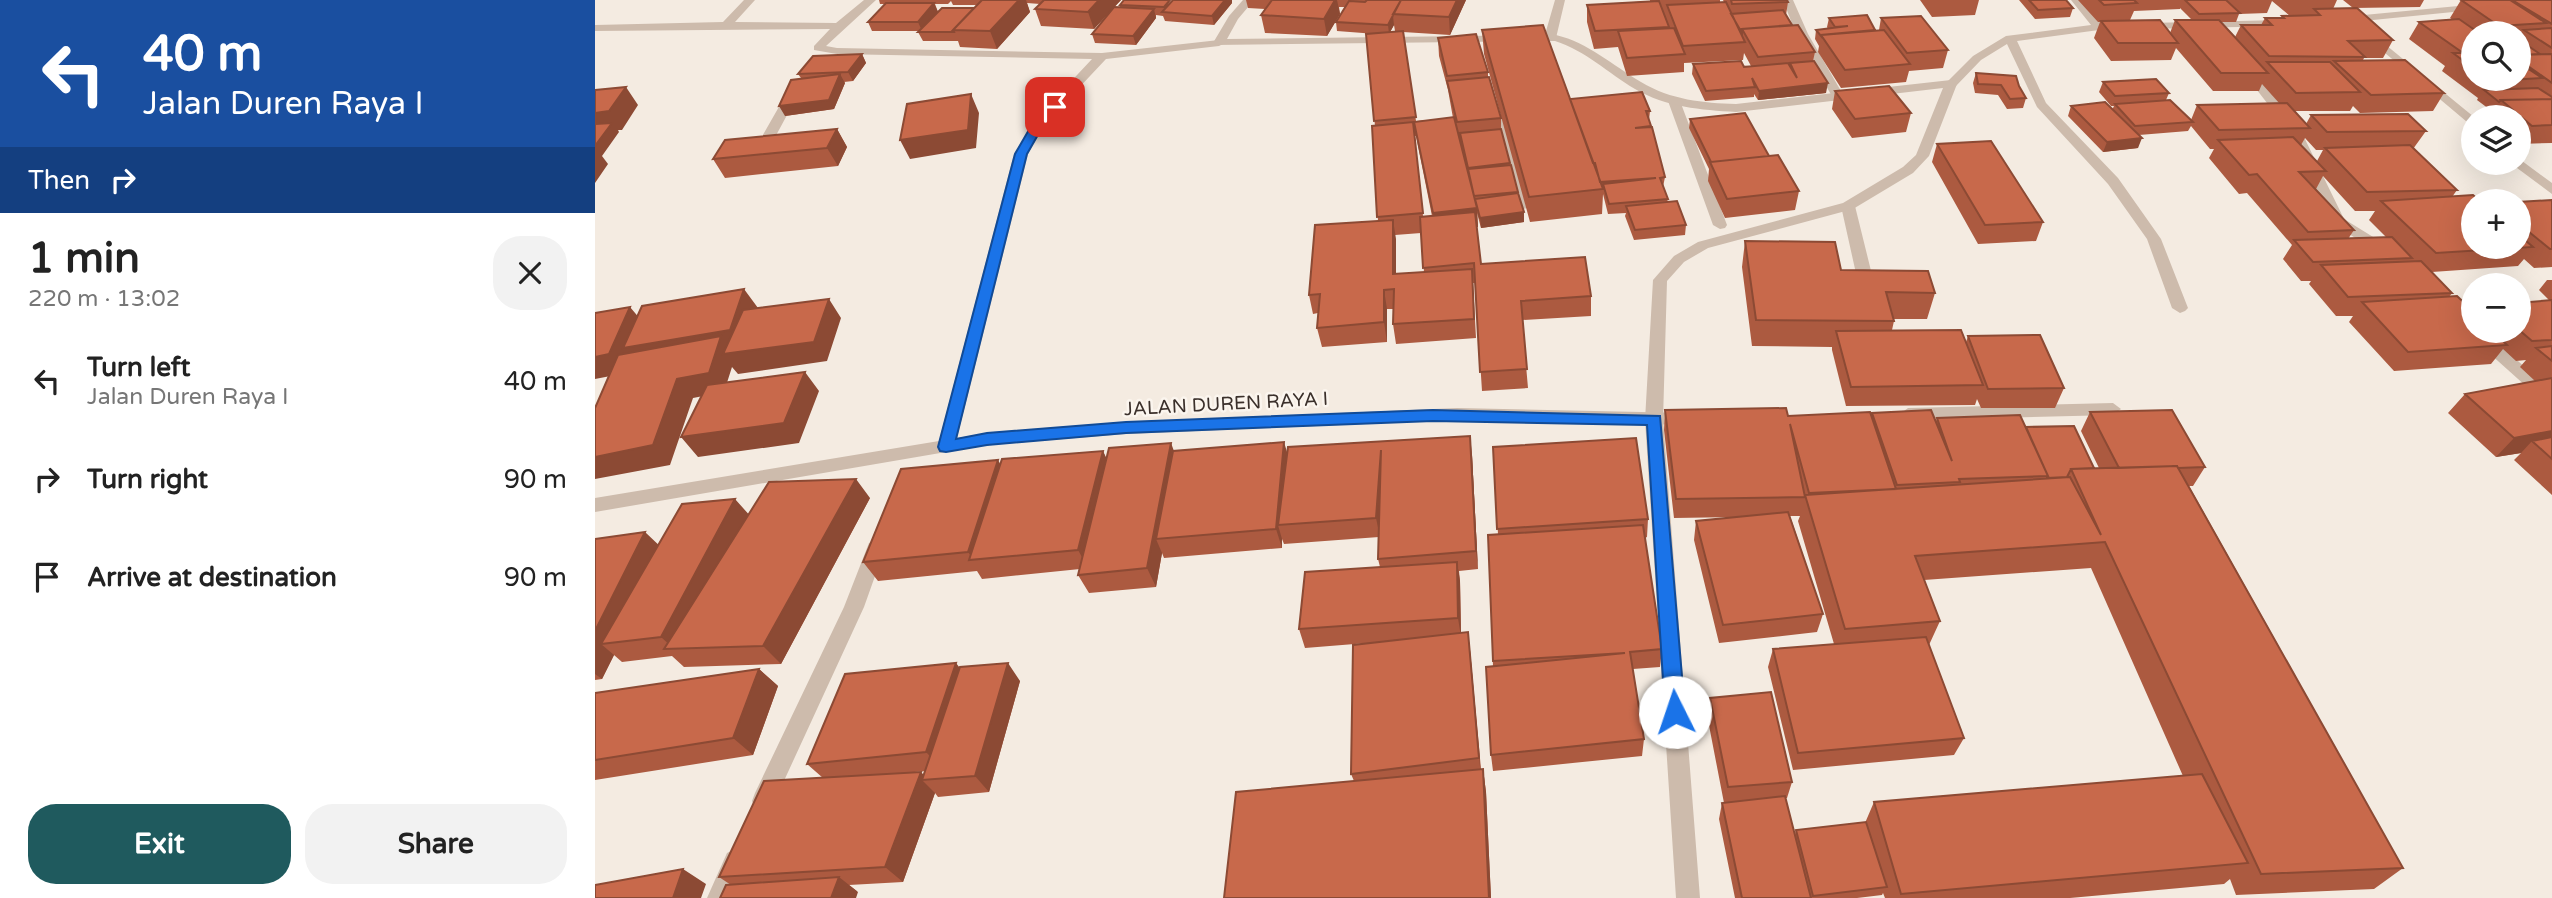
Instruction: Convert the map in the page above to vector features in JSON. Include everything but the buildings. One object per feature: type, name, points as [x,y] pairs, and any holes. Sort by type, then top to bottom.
[{"type":"street","points":[[726,24],[750,0]]},
{"type":"street","points":[[871,0],[839,26],[815,54],[838,51],[1102,56],[1219,43],[1550,38],[1575,42],[1648,91],[1674,101],[1703,107],[1736,108],[1951,83]]},
{"type":"street","points":[[1219,43],[1233,18],[1249,0]]},
{"type":"street","points":[[1550,38],[1560,0]]},
{"type":"street","points":[[1788,0],[1802,34],[1839,98]]},
{"type":"street","points":[[2075,0],[2099,27]]},
{"type":"street","points":[[2463,0],[2476,7]]},
{"type":"street","points":[[2337,20],[2488,6]]},
{"type":"street","points":[[2351,20],[2461,112]]},
{"type":"street","points":[[1688,898],[1654,420],[1660,280],[1679,259],[1703,245],[1848,206],[1908,170],[1922,156],[1951,83],[1977,58],[2010,38],[2099,27],[2217,31],[2295,22]]},
{"type":"street","points":[[595,44],[601,28],[726,24],[839,26]]},
{"type":"street","points":[[2010,38],[2041,104],[2113,181],[2154,240],[2180,308]]},
{"type":"street","points":[[1476,39],[1481,54]]},
{"type":"street","points":[[946,447],[1021,154],[1038,124],[1102,56]]},
{"type":"street","points":[[2238,58],[2294,130],[2338,221],[2373,241],[2392,257]]},
{"type":"street","points":[[759,154],[798,83]]},
{"type":"street","points":[[1491,91],[1523,205]]},
{"type":"street","points":[[1674,101],[1720,225]]},
{"type":"street","points":[[2531,173],[2552,190]]},
{"type":"street","points":[[1848,206],[1867,287]]},
{"type":"street","points":[[2488,343],[2552,400]]},
{"type":"street","points":[[1890,414],[2113,409]]},
{"type":"street","name":"JALAN DUREN RAYA I","points":[[595,505],[907,463],[946,447],[987,439],[1126,428],[1457,414],[1654,420],[1710,418]]},
{"type":"street","points":[[753,823],[855,607],[881,534]]},
{"type":"street","points":[[719,898],[741,848]]},
{"type":"route","points":[[1055,107],[1038,124],[1021,154],[946,447],[987,439],[1126,428],[1457,414],[1654,420],[1675,712]]}]
